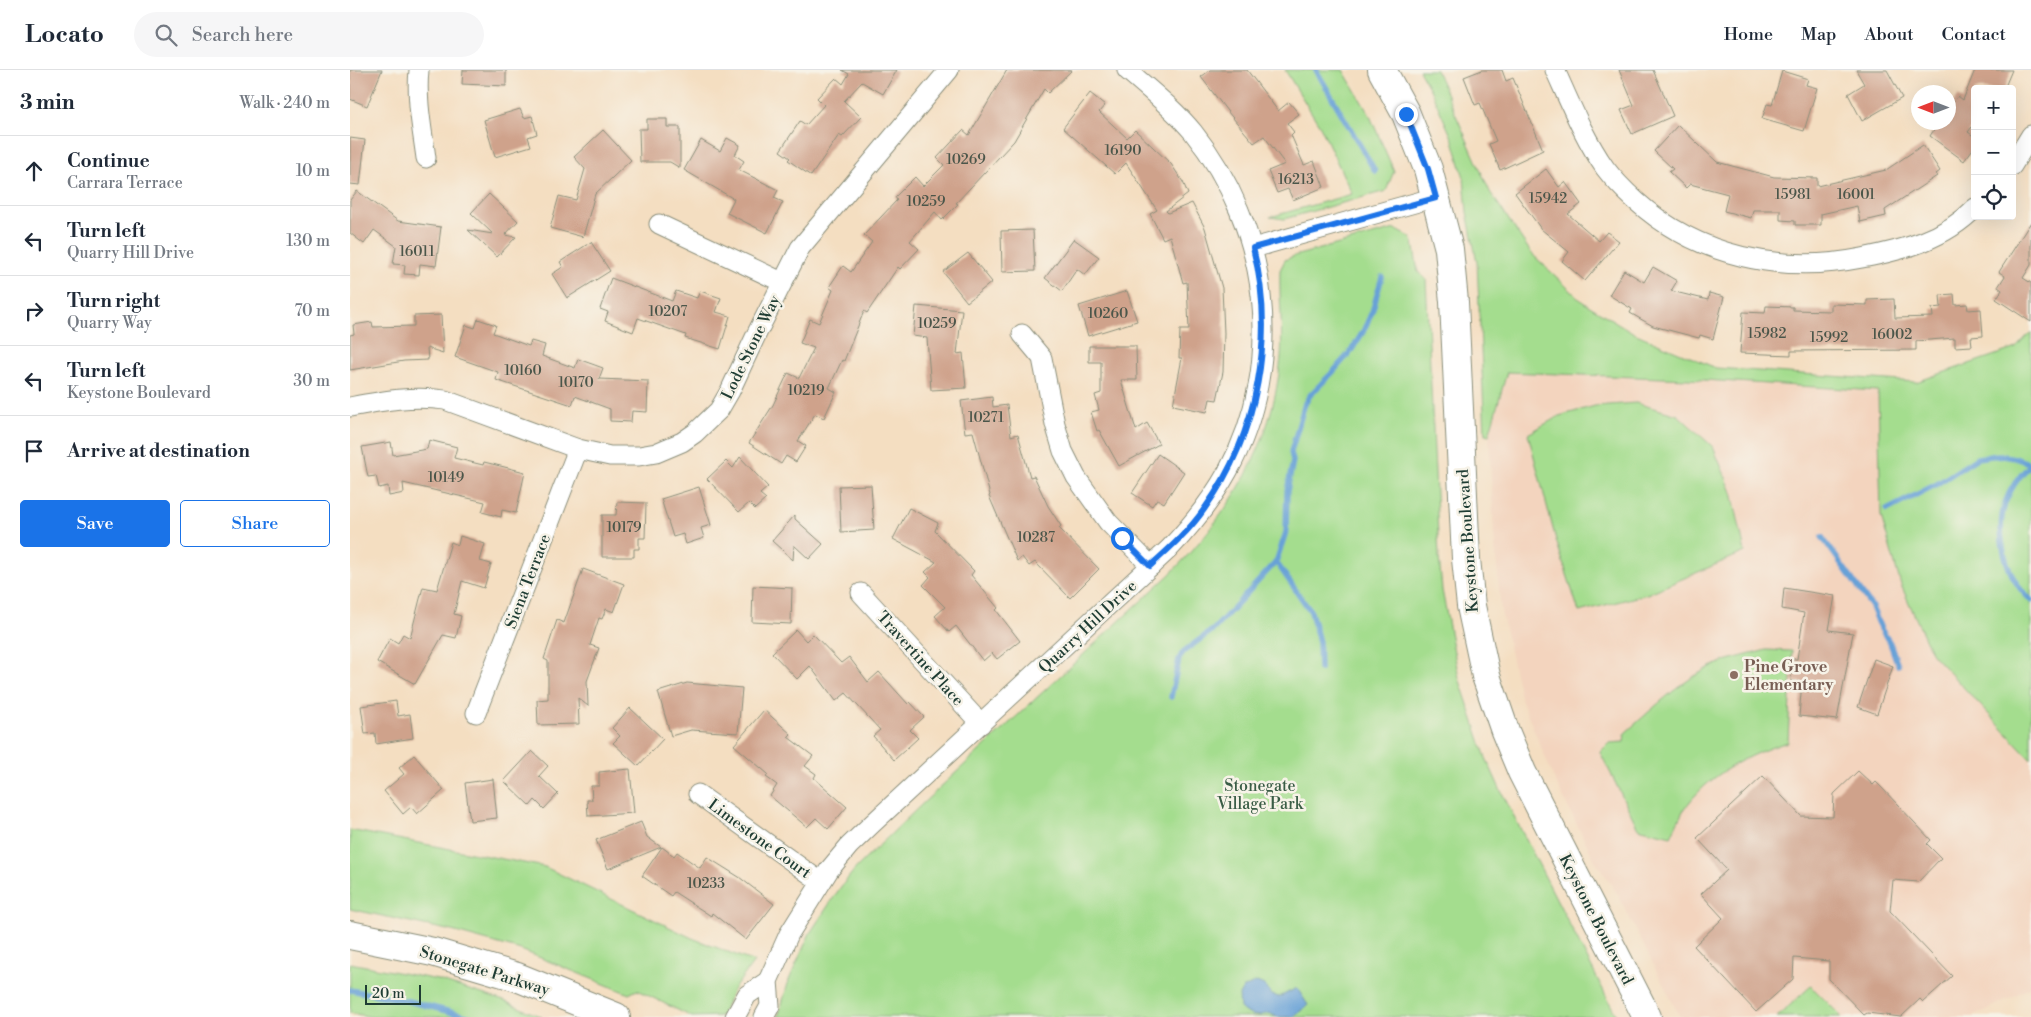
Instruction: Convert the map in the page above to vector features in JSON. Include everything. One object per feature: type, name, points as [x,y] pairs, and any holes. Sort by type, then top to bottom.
[{"type":"street","points":[[419,70],[418,105],[426,158]]},
{"type":"street","name":"Lode Stone Way","points":[[350,407],[407,398],[446,400],[578,449],[610,456],[639,456],[670,448],[696,433],[719,410],[800,248],[811,232],[949,70]]},
{"type":"street","name":"Quarry Hill Drive","points":[[764,1017],[770,1006],[768,981],[789,934],[821,882],[849,846],[1183,534],[1204,509],[1229,469],[1244,434],[1259,380],[1262,345],[1258,266],[1253,248],[1237,203],[1210,155],[1181,119],[1127,70]]},
{"type":"street","name":"Keystone Boulevard","points":[[1382,70],[1406,114],[1428,169],[1449,249],[1452,275],[1466,560],[1471,606],[1480,654],[1497,710],[1522,772],[1647,1017]]},
{"type":"street","points":[[1555,70],[1591,146],[1617,183],[1647,211],[1661,221],[1697,241],[1731,254],[1785,264],[1829,263],[1854,260],[1923,242],[1944,232],[1971,211]]},
{"type":"street","points":[[2016,159],[2031,135]]},
{"type":"street","points":[[1253,248],[1436,198]]},
{"type":"street","points":[[659,224],[782,282]]},
{"type":"street","points":[[1022,334],[1042,358],[1055,424],[1063,451],[1076,477],[1108,522],[1150,566]]},
{"type":"street","name":"Siena Terrace","points":[[476,713],[578,449]]},
{"type":"street","name":"Travertine Place","points":[[861,593],[981,724]]},
{"type":"street","name":"Limestone Court","points":[[698,794],[821,882]]},
{"type":"street","name":"Stonegate Parkway","points":[[350,935],[433,952],[517,977],[616,1017]]},
{"type":"street","points":[[735,1017],[747,995],[768,981]]},
{"type":"shaded area","name":"Pine Grove Elementary","points":[[1507,372],[1688,379],[1878,391],[1881,516],[1991,715],[2031,759],[2031,987],[1972,1017],[1680,1017],[1617,893],[1594,859],[1555,781],[1520,696],[1501,610],[1494,535],[1489,435]]},
{"type":"green space","points":[[1285,70],[1343,70],[1370,116],[1394,171],[1386,191],[1284,219],[1270,217],[1352,194],[1321,128]]},
{"type":"green space","points":[[1419,70],[1436,70],[1490,192],[1532,254],[1583,302],[1634,333],[1716,368],[1916,382],[2016,348],[2031,332],[2031,759],[1932,654],[1901,585],[1881,516],[1878,391],[1688,379],[1507,372],[1489,435],[1485,434],[1477,262],[1467,212],[1464,178],[1453,140],[1432,93]]},
{"type":"green space","name":"Stonegate Village Park","points":[[1395,229],[1410,237],[1413,242],[1418,272],[1426,279],[1439,557],[1442,590],[1459,678],[1486,758],[1500,789],[1617,1017],[778,1017],[789,980],[810,933],[840,888],[856,868],[920,806],[1169,575],[1192,551],[1230,502],[1258,449],[1269,420],[1276,390],[1281,357],[1280,270],[1285,260]]},
{"type":"green space","points":[[1636,403],[1678,415],[1713,447],[1732,492],[1745,552],[1647,594],[1579,612],[1556,540],[1528,434],[1559,416],[1595,406]]},
{"type":"green space","points":[[1766,650],[1792,651],[1788,742],[1743,760],[1703,787],[1683,811],[1671,836],[1638,828],[1600,752],[1609,743],[1624,742],[1625,733],[1660,702],[1697,674],[1725,661]]},
{"type":"green space","points":[[350,830],[545,867],[692,938],[754,962],[733,990],[721,1016],[692,1017],[637,990],[629,994],[521,950],[452,931],[350,909]]},
{"type":"green space","points":[[350,963],[438,980],[504,1001],[542,1017],[372,1017],[350,1013]]},
{"type":"green space","points":[[1811,986],[1842,1017],[1777,1017]]},
{"type":"water","points":[[1257,982],[1264,985],[1272,995],[1279,997],[1297,988],[1308,1005],[1293,1017],[1277,1017],[1269,1013],[1257,1016],[1250,1015],[1240,1008],[1239,995],[1243,988]]},
{"type":"building","points":[[350,70],[382,70],[367,106],[350,99]]},
{"type":"building","points":[[463,70],[506,70],[506,86],[462,84]]},
{"type":"building","points":[[842,70],[897,70],[883,94],[862,82],[844,101],[861,117],[842,137],[839,135],[811,176],[788,160],[790,158],[780,151],[800,121],[806,125],[824,105],[817,98],[836,78],[843,84],[849,74]]},
{"type":"building","points":[[1007,70],[1072,70],[1048,93],[1044,89],[1014,141],[956,203],[958,204],[942,220],[935,212],[910,241],[919,249],[900,269],[898,267],[867,313],[864,311],[844,361],[842,360],[829,388],[836,392],[824,418],[815,414],[798,441],[806,446],[796,462],[786,456],[781,464],[749,443],[773,405],[788,373],[799,378],[814,348],[800,343],[810,319],[819,323],[833,290],[829,287],[843,266],[851,272],[872,242],[864,235],[897,200],[895,197],[915,177],[923,186],[944,165],[937,158],[963,130],[969,135]]},
{"type":"building","points":[[1210,70],[1247,70],[1278,111],[1289,102],[1299,114],[1287,123],[1294,132],[1291,135],[1304,165],[1314,161],[1324,187],[1293,200],[1288,189],[1277,193],[1268,171],[1285,164],[1264,136],[1254,143],[1227,111],[1201,77]]},
{"type":"building","points":[[1482,70],[1502,70],[1506,81],[1513,78],[1543,150],[1500,170],[1489,144],[1496,141],[1480,103],[1475,105],[1464,77]]},
{"type":"building","points":[[1619,70],[1653,70],[1673,116],[1632,134],[1621,110],[1634,105]]},
{"type":"building","points":[[1856,70],[1887,70],[1902,98],[1862,121],[1848,94],[1864,84]]},
{"type":"building","points":[[1975,70],[2012,70],[2006,85],[1971,85],[1971,128],[1968,132],[1971,134],[1971,151],[1964,161],[1930,136],[1934,130],[1956,130],[1956,99],[1958,96],[1963,100]]},
{"type":"building","points":[[1782,71],[1808,79],[1806,85],[1817,88],[1804,131],[1762,119],[1767,104],[1772,105]]},
{"type":"building","points":[[1090,93],[1105,105],[1099,112],[1127,138],[1135,130],[1171,164],[1183,182],[1188,194],[1166,211],[1168,213],[1192,203],[1205,228],[1222,288],[1224,333],[1223,372],[1217,400],[1210,399],[1207,412],[1173,405],[1182,358],[1179,358],[1180,330],[1189,330],[1187,282],[1183,283],[1170,236],[1163,239],[1150,214],[1157,210],[1126,163],[1115,174],[1063,128]]},
{"type":"building","points":[[520,109],[524,118],[532,116],[537,134],[528,137],[531,146],[495,157],[484,120]]},
{"type":"building","points":[[647,119],[667,119],[667,127],[680,127],[680,168],[670,162],[640,162],[639,129],[647,129]]},
{"type":"building","points":[[1678,125],[1717,162],[1774,177],[1817,178],[1817,186],[1886,170],[1923,145],[1940,171],[1936,174],[1937,176],[1885,210],[1886,216],[1860,222],[1857,206],[1821,214],[1821,225],[1795,225],[1795,221],[1780,220],[1780,210],[1753,210],[1751,218],[1724,211],[1728,194],[1690,184],[1686,188],[1669,172],[1673,169],[1654,151]]},
{"type":"building","points":[[603,130],[631,160],[595,194],[583,237],[550,228],[559,196],[576,200],[585,169],[574,157]]},
{"type":"building","points":[[350,138],[365,140],[360,185],[350,184]]},
{"type":"building","points":[[727,138],[740,145],[735,155],[744,161],[739,170],[778,190],[774,198],[783,202],[767,233],[727,213],[734,199],[684,170],[701,140],[720,151]]},
{"type":"building","points":[[1546,169],[1559,187],[1565,182],[1581,204],[1568,214],[1599,241],[1607,232],[1619,241],[1585,281],[1562,261],[1569,252],[1541,229],[1515,193]]},
{"type":"building","points":[[357,191],[398,221],[441,227],[436,266],[420,264],[419,275],[404,274],[405,265],[393,264],[396,246],[374,230],[364,244],[350,233],[350,200]]},
{"type":"building","points":[[489,194],[518,221],[505,235],[516,237],[497,257],[468,230],[493,234],[471,213]]},
{"type":"building","points":[[2031,222],[2031,265],[2023,278],[2031,283],[2031,322],[1996,299],[2002,290],[1998,287],[2005,276],[1999,272]]},
{"type":"building","points":[[1033,230],[1035,271],[1002,272],[1001,231]]},
{"type":"building","points":[[1074,239],[1099,257],[1085,275],[1077,269],[1062,291],[1045,278]]},
{"type":"building","points":[[591,242],[610,271],[567,298],[552,274],[563,267],[560,262]]},
{"type":"building","points":[[968,253],[992,282],[967,302],[943,272]]},
{"type":"building","points":[[1653,267],[1677,281],[1671,291],[1708,300],[1709,293],[1724,297],[1713,339],[1700,335],[1699,338],[1653,326],[1630,313],[1632,309],[1609,295],[1624,270],[1644,282]]},
{"type":"building","points":[[611,278],[672,301],[676,291],[697,298],[700,291],[721,298],[716,312],[730,316],[720,349],[685,338],[686,335],[638,318],[633,332],[605,321],[608,312],[600,309]]},
{"type":"building","points":[[1127,291],[1137,321],[1088,336],[1079,306]]},
{"type":"building","points":[[1954,294],[1955,305],[1967,304],[1968,310],[1981,309],[1983,336],[1971,337],[1972,346],[1955,347],[1955,338],[1916,341],[1916,350],[1791,351],[1791,355],[1740,353],[1743,312],[1765,313],[1766,306],[1793,307],[1793,310],[1831,311],[1831,304],[1867,305],[1867,300],[1894,299],[1895,318],[1933,317],[1932,308],[1941,307],[1940,295]]},
{"type":"building","points":[[916,306],[962,310],[957,354],[963,353],[966,388],[931,390],[927,338],[913,336]]},
{"type":"building","points":[[441,315],[443,353],[427,348],[428,360],[404,361],[350,370],[350,335],[354,334],[353,325],[372,322],[373,327],[414,326],[414,316]]},
{"type":"building","points":[[478,319],[496,325],[493,333],[529,346],[531,341],[545,345],[542,356],[575,368],[578,359],[603,368],[599,379],[648,381],[647,412],[632,411],[631,422],[610,421],[610,409],[575,396],[572,405],[496,380],[498,372],[455,357],[466,325],[475,328]]},
{"type":"building","points":[[1089,346],[1136,346],[1137,380],[1121,380],[1136,430],[1147,423],[1159,444],[1119,466],[1099,430],[1097,431],[1091,412],[1099,410],[1095,395],[1101,393],[1101,362],[1089,362]]},
{"type":"building","points":[[992,397],[993,407],[1007,405],[1011,436],[1018,434],[1030,477],[1034,476],[1048,506],[1061,526],[1059,528],[1099,569],[1070,598],[1035,562],[1029,566],[1022,557],[1017,561],[989,496],[973,432],[965,433],[961,401]]},
{"type":"building","points":[[429,440],[457,447],[454,458],[483,465],[484,462],[525,472],[516,513],[502,510],[501,517],[482,512],[485,502],[403,483],[404,493],[389,496],[388,486],[379,488],[376,476],[368,477],[362,447],[391,442],[393,455],[427,449]]},
{"type":"building","points":[[1158,454],[1184,472],[1164,503],[1157,499],[1152,506],[1132,493]]},
{"type":"building","points":[[740,457],[768,487],[760,494],[766,499],[755,509],[749,503],[739,512],[707,479],[726,461],[733,468]]},
{"type":"building","points":[[871,485],[874,530],[841,532],[839,486]]},
{"type":"building","points":[[699,487],[711,525],[701,528],[704,538],[686,544],[683,534],[673,537],[661,499]]},
{"type":"building","points":[[617,502],[646,503],[645,538],[639,538],[639,549],[634,549],[634,557],[602,557],[602,515],[616,515]]},
{"type":"building","points":[[909,508],[938,523],[935,531],[974,571],[971,575],[998,608],[996,610],[1020,641],[997,659],[992,653],[983,661],[956,626],[949,632],[935,616],[945,607],[923,585],[930,577],[925,572],[936,562],[893,539]]},
{"type":"building","points":[[795,515],[795,519],[823,544],[809,559],[794,545],[793,560],[772,541]]},
{"type":"building","points":[[460,536],[485,544],[480,561],[491,564],[484,588],[462,581],[454,614],[461,616],[456,638],[443,635],[415,684],[377,662],[390,638],[398,643],[403,634],[410,638],[423,587],[437,590],[451,542],[458,545]]},
{"type":"building","points":[[583,569],[624,584],[614,612],[606,609],[602,619],[599,618],[590,645],[599,648],[587,681],[588,706],[578,698],[579,724],[538,725],[537,700],[548,699],[548,661],[544,659],[557,620],[564,623]]},
{"type":"building","points":[[753,586],[792,588],[791,624],[752,622]]},
{"type":"building","points":[[1784,588],[1835,596],[1829,630],[1853,633],[1837,720],[1799,716],[1802,682],[1791,681],[1793,659],[1797,659],[1804,613],[1782,609]]},
{"type":"building","points":[[796,630],[806,641],[813,634],[841,663],[849,657],[868,682],[879,672],[908,704],[910,702],[924,717],[910,730],[918,738],[894,760],[873,736],[880,730],[846,693],[836,701],[810,666],[797,679],[772,653]]},
{"type":"building","points":[[1874,659],[1893,666],[1877,714],[1858,707]]},
{"type":"building","points":[[687,683],[742,688],[738,733],[691,730],[671,736],[658,692]]},
{"type":"building","points":[[396,701],[398,716],[410,714],[413,738],[376,744],[375,733],[365,734],[361,706]]},
{"type":"building","points":[[630,708],[663,739],[638,766],[613,743],[620,736],[612,728]]},
{"type":"building","points":[[764,710],[791,734],[788,737],[813,756],[805,766],[816,774],[814,778],[847,807],[828,829],[816,818],[807,827],[770,796],[777,785],[766,777],[768,774],[734,745]]},
{"type":"building","points":[[532,751],[548,766],[539,776],[558,794],[544,809],[535,800],[530,806],[504,781]]},
{"type":"building","points":[[414,755],[444,790],[417,814],[411,807],[403,814],[384,791],[404,774],[399,768]]},
{"type":"building","points":[[630,769],[634,813],[588,816],[587,800],[592,800],[591,786],[599,786],[599,772]]},
{"type":"building","points":[[1858,771],[1873,785],[1876,782],[1881,787],[1931,840],[1927,844],[1941,858],[1918,882],[1893,880],[1890,911],[1952,976],[1923,1002],[1920,999],[1901,1017],[1867,1013],[1864,1015],[1829,979],[1829,961],[1794,958],[1793,979],[1756,1012],[1694,946],[1723,918],[1701,894],[1727,870],[1697,838],[1763,776],[1801,816],[1833,817],[1834,794]]},
{"type":"building","points":[[493,779],[497,818],[470,821],[465,783]]},
{"type":"building","points":[[641,822],[647,837],[661,847],[608,869],[596,840]]},
{"type":"building","points":[[662,847],[674,856],[677,852],[700,868],[707,857],[739,877],[774,904],[746,940],[712,913],[711,916],[674,892],[671,896],[642,876]]},
{"type":"waterway","points":[[1316,70],[1375,171]]},
{"type":"waterway","points":[[1171,697],[1179,659],[1183,652],[1214,629],[1276,562],[1286,532],[1287,491],[1293,461],[1291,452],[1305,403],[1351,351],[1363,332],[1372,312],[1382,277]]},
{"type":"waterway","points":[[1887,510],[1937,484],[1977,458],[1998,455],[2015,458],[2031,464]]},
{"type":"waterway","points":[[2031,464],[2023,472],[2007,498],[2002,515],[2001,529],[2002,542],[2009,569],[2022,591],[2031,600]]},
{"type":"waterway","points":[[1822,537],[1872,607],[1881,629],[1890,643],[1898,665]]},
{"type":"waterway","points":[[1276,562],[1311,612],[1319,642],[1320,669]]},
{"type":"waterway","points":[[350,990],[408,1001],[470,1017]]},
{"type":"place","name":"Pine Grove Elementary","points":[[1734,675]]},
{"type":"route","points":[[1122,538],[1150,566],[1194,523],[1222,482],[1238,452],[1254,402],[1261,365],[1262,309],[1258,266],[1253,248],[1436,198],[1428,169],[1406,114]]}]
